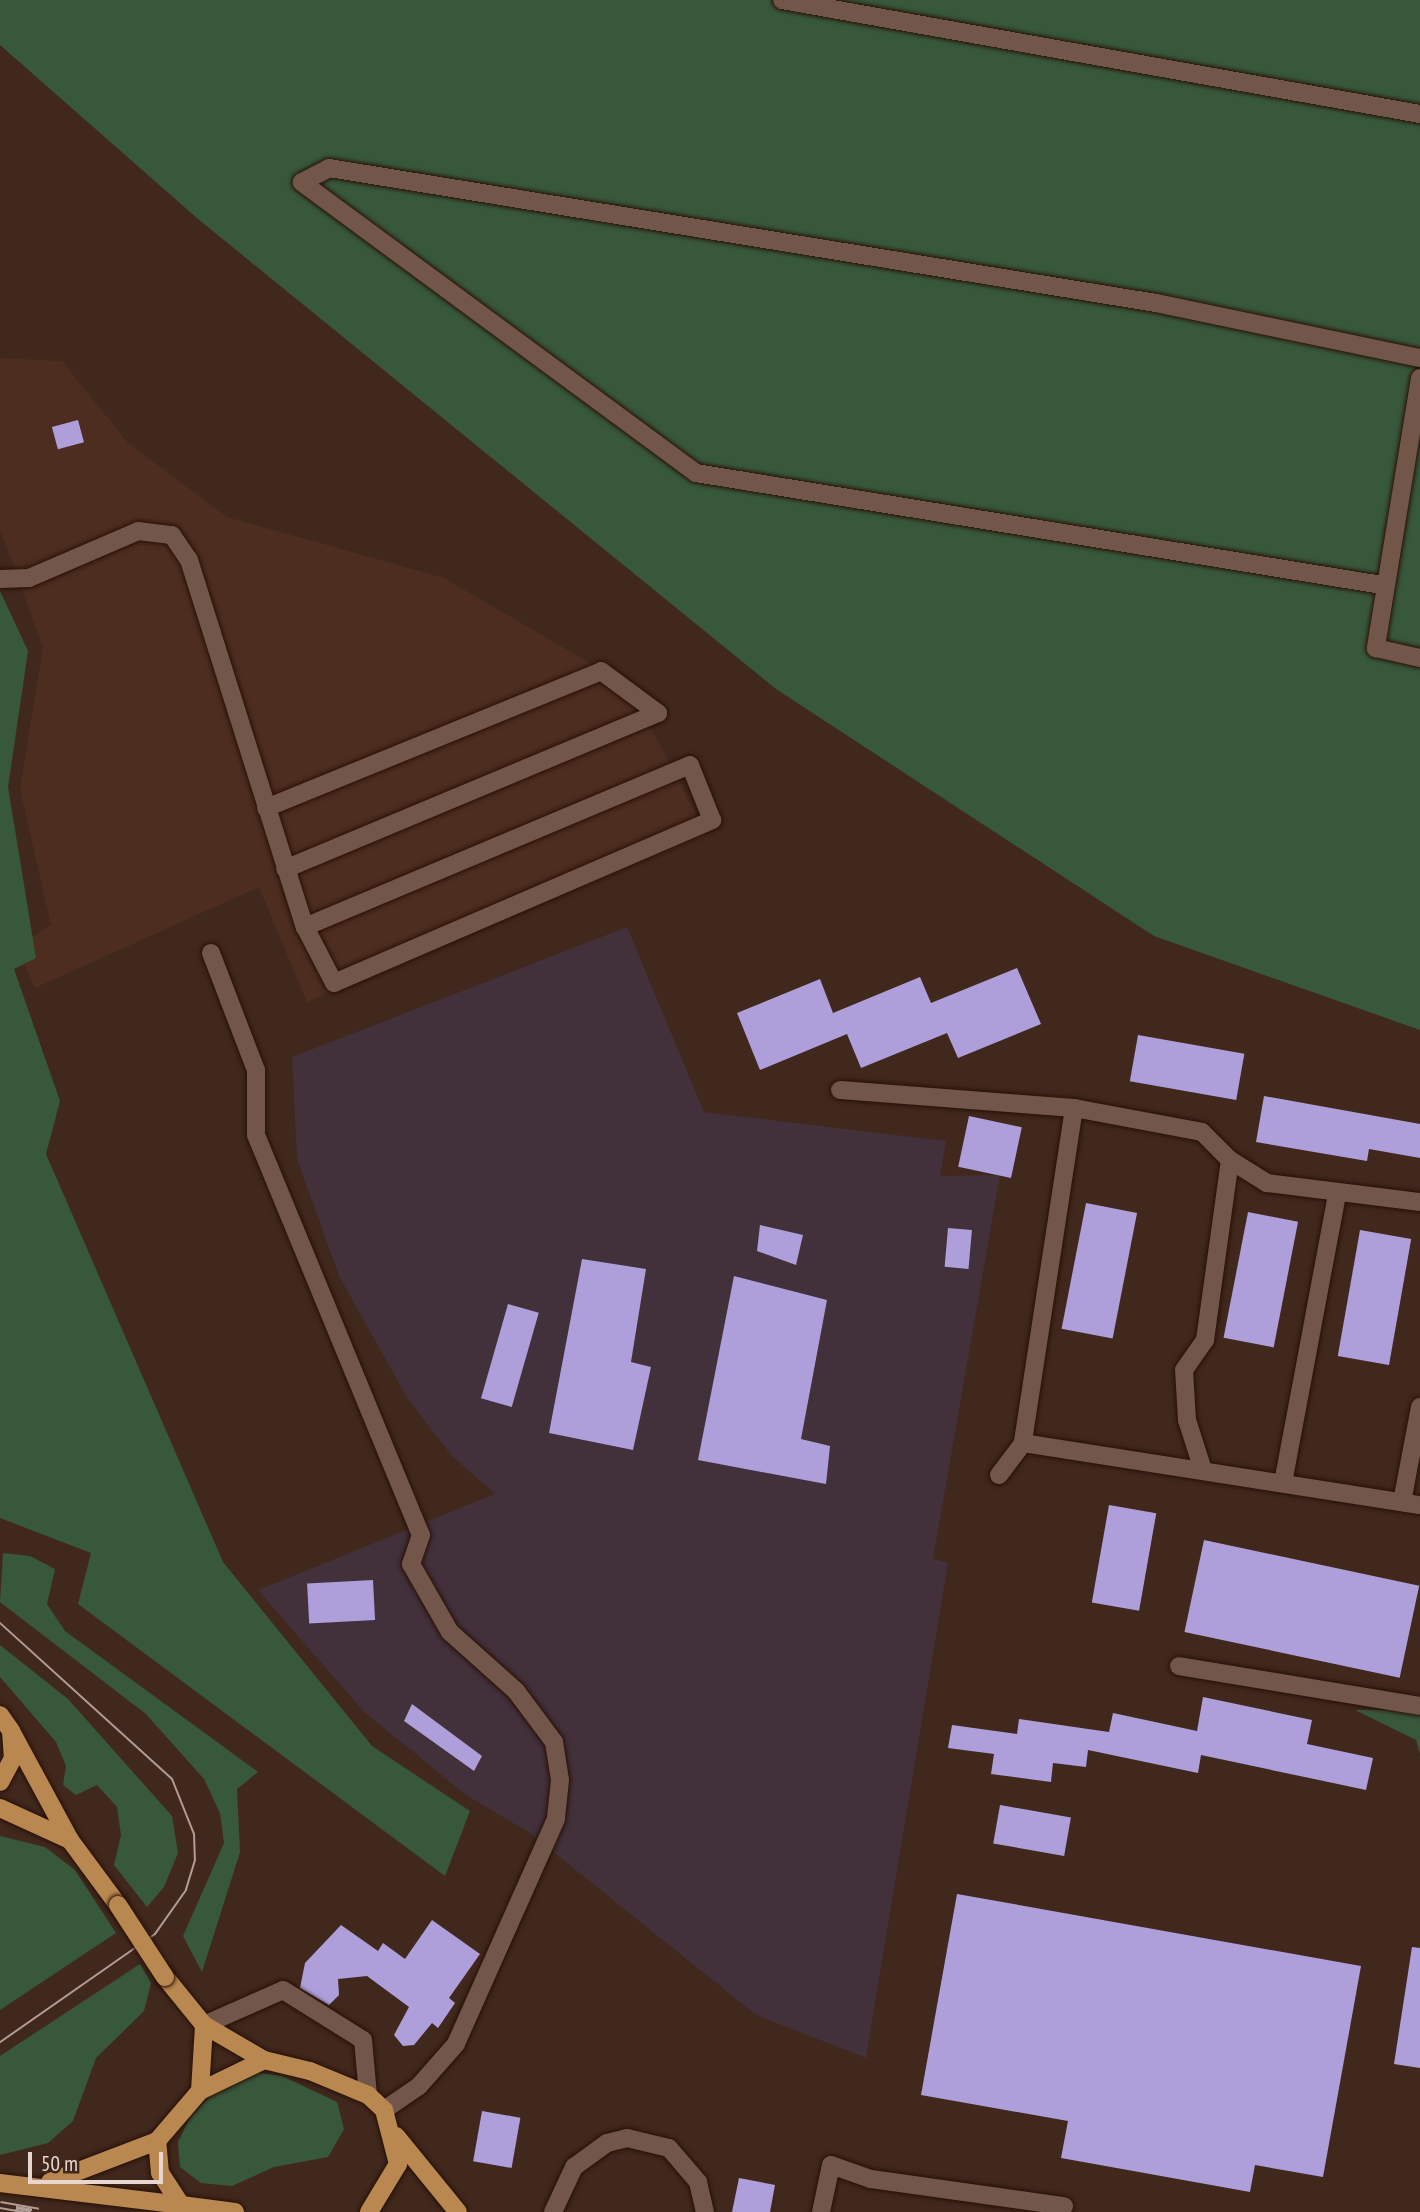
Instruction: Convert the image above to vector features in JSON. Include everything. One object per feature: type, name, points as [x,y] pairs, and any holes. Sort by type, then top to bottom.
[{"type":"main road","points":[[0,1715],[70,1840],[118,1905],[165,1977],[204,2025],[264,2060],[310,2071],[368,2095],[383,2110],[395,2134],[458,2212]]},
{"type":"main road","points":[[0,1782],[13,1758],[11,1731]]},
{"type":"main road","points":[[0,1808],[70,1840]]},
{"type":"main road","points":[[200,2091],[204,2025]]},
{"type":"main road","points":[[40,2184],[77,2176],[157,2141],[200,2091],[264,2060]]},
{"type":"main road","points":[[369,2212],[398,2164],[395,2134]]},
{"type":"main road","points":[[157,2141],[160,2173],[181,2205]]},
{"type":"main road","points":[[0,2182],[40,2184],[235,2212]]},
{"type":"street","points":[[782,0],[1420,114]]},
{"type":"street","points":[[1382,584],[696,473],[302,182],[329,168],[1156,303],[1420,358]]},
{"type":"street","points":[[1420,378],[1382,584],[1376,648],[1420,658]]},
{"type":"street","points":[[0,579],[29,578],[138,531],[172,535],[190,560],[304,927],[334,983],[712,820],[690,765],[304,927]]},
{"type":"street","points":[[266,808],[601,671],[658,713],[285,869]]},
{"type":"street","points":[[211,953],[256,1070],[256,1135],[421,1535],[411,1564],[450,1632],[516,1692],[554,1742],[560,1780],[556,1819],[456,2045],[419,2086],[383,2110]]},
{"type":"street","points":[[840,1090],[1074,1108],[1202,1132],[1230,1160],[1267,1183],[1337,1194],[1420,1202]]},
{"type":"street","points":[[999,1475],[1023,1443],[1074,1108]]},
{"type":"street","points":[[1202,1467],[1186,1420],[1184,1370],[1205,1340],[1230,1160]]},
{"type":"street","points":[[1283,1483],[1337,1194]]},
{"type":"street","points":[[1023,1443],[1202,1467],[1411,1503],[1420,1407]]},
{"type":"street","points":[[1179,1666],[1420,1706]]},
{"type":"street","points":[[204,2025],[284,1990],[363,2040],[368,2095]]},
{"type":"street","points":[[553,2212],[574,2167],[607,2143],[627,2138],[669,2148],[698,2182],[705,2212]]},
{"type":"street","points":[[821,2212],[831,2165],[871,2179],[1064,2206]]},
{"type":"shaded area","points":[[0,358],[62,361],[128,443],[227,517],[444,578],[629,686],[707,835],[307,1002],[259,887],[35,988],[17,947],[51,925],[20,789],[43,647],[0,529]]},
{"type":"shaded area","points":[[627,927],[704,1112],[946,1141],[940,1176],[1000,1175],[933,1559],[948,1563],[866,2058],[756,2015],[530,1833],[466,1795],[364,1712],[258,1590],[495,1494],[452,1456],[408,1399],[340,1278],[297,1159],[292,1057]]},
{"type":"green space","points":[[0,0],[1420,0],[1420,1030],[1154,936],[776,689],[198,219],[0,45]]},
{"type":"green space","points":[[0,591],[28,651],[8,787],[36,958],[14,969],[60,1101],[46,1154],[223,1562],[372,1746],[470,1811],[445,1876],[78,1604],[91,1553],[0,1518]]},
{"type":"green space","points":[[3,1553],[30,1556],[55,1569],[47,1604],[65,1631],[258,1772],[237,1789],[240,1852],[202,1972],[183,1936],[224,1843],[220,1813],[204,1779],[146,1714],[0,1602]]},
{"type":"green space","points":[[0,1645],[68,1699],[172,1816],[178,1853],[164,1887],[147,1907],[114,1865],[121,1835],[117,1807],[97,1785],[76,1795],[63,1785],[66,1766],[56,1742],[0,1677]]},
{"type":"green space","points":[[1355,1710],[1420,1710],[1420,1754],[1416,1740]]},
{"type":"green space","points":[[0,1836],[45,1847],[75,1870],[116,1933],[0,2010]]},
{"type":"green space","points":[[140,1964],[151,1983],[144,2011],[96,2058],[73,2121],[48,2143],[0,2155],[0,2056]]},
{"type":"green space","points":[[259,2073],[282,2076],[337,2102],[344,2129],[328,2157],[274,2167],[232,2186],[201,2183],[180,2167],[178,2142],[190,2118],[214,2092]]},
{"type":"building","points":[[78,420],[84,442],[58,449],[52,427]]},
{"type":"building","points":[[1017,968],[1041,1024],[958,1058],[947,1033],[861,1068],[847,1034],[760,1070],[737,1013],[820,979],[833,1013],[920,977],[931,1003]]},
{"type":"building","points":[[1138,1035],[1244,1054],[1236,1100],[1130,1081]]},
{"type":"building","points":[[1264,1096],[1420,1124],[1420,1158],[1369,1149],[1367,1161],[1256,1142]]},
{"type":"building","points":[[969,1116],[1022,1127],[1011,1178],[958,1167]]},
{"type":"building","points":[[1086,1203],[1137,1213],[1113,1339],[1062,1329]]},
{"type":"building","points":[[1248,1212],[1298,1222],[1274,1347],[1224,1338]]},
{"type":"building","points":[[760,1225],[803,1235],[796,1265],[757,1251]]},
{"type":"building","points":[[948,1228],[972,1230],[969,1269],[945,1267]]},
{"type":"building","points":[[1360,1230],[1411,1239],[1389,1365],[1338,1356]]},
{"type":"building","points":[[582,1259],[646,1269],[631,1362],[651,1367],[633,1450],[549,1433]]},
{"type":"building","points":[[734,1276],[827,1300],[801,1439],[830,1446],[826,1484],[698,1460]]},
{"type":"building","points":[[508,1304],[539,1313],[512,1407],[481,1398]]},
{"type":"building","points":[[1109,1505],[1156,1513],[1139,1611],[1092,1602]]},
{"type":"building","points":[[1204,1540],[1419,1586],[1400,1678],[1184,1632]]},
{"type":"building","points":[[373,1580],[375,1620],[309,1623],[307,1583]]},
{"type":"building","points":[[1203,1697],[1312,1720],[1307,1744],[1373,1758],[1366,1790],[1201,1755],[1198,1773],[1088,1750],[1086,1767],[1053,1763],[1051,1782],[991,1774],[994,1754],[948,1748],[952,1725],[1017,1734],[1019,1719],[1109,1732],[1113,1713],[1197,1731]]},
{"type":"building","points":[[412,1704],[482,1756],[474,1771],[404,1721]]},
{"type":"building","points":[[1000,1805],[1071,1818],[1064,1856],[993,1843]]},
{"type":"building","points":[[957,1894],[1361,1966],[1323,2177],[1255,2165],[1250,2192],[1061,2158],[1068,2121],[921,2095]]},
{"type":"building","points":[[432,1920],[480,1954],[449,1998],[455,2003],[438,2028],[432,2023],[414,2045],[403,2046],[394,2035],[409,2007],[367,1976],[338,1979],[339,1995],[329,2005],[300,1988],[305,1963],[341,1925],[378,1951],[383,1943],[405,1959]]},
{"type":"building","points":[[1412,1947],[1420,1948],[1420,2068],[1394,2064]]},
{"type":"building","points":[[482,2111],[520,2118],[512,2168],[473,2161]]},
{"type":"building","points":[[739,2178],[775,2185],[770,2212],[732,2212]]},
{"type":"tram line","points":[[0,1623],[172,1779],[194,1834],[195,1860],[186,1890],[155,1934],[0,2042]]},
{"type":"railway","points":[[0,2205],[38,2212]]}]
